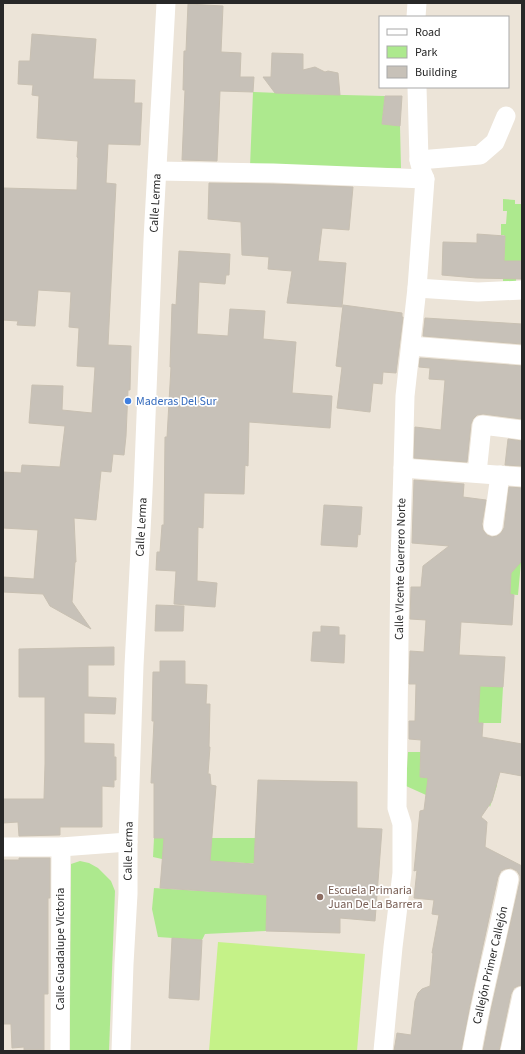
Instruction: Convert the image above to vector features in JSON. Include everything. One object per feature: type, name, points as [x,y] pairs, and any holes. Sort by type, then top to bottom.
[{"type":"street","name":"Calle Lerma","points":[[121,1051],[128,894],[128,842],[134,666],[153,240],[166,3]]},
{"type":"street","points":[[416,3],[416,16]]},
{"type":"street","name":"Calle VIcente Guerrero Norte","points":[[383,1051],[402,873],[402,824],[397,808],[401,507],[405,396],[417,288],[425,178],[418,160],[417,88]]},
{"type":"street","points":[[418,160],[480,155],[495,142],[506,116]]},
{"type":"street","points":[[157,171],[425,178]]},
{"type":"street","points":[[417,288],[478,292],[522,290]]},
{"type":"street","points":[[411,346],[522,356]]},
{"type":"street","points":[[477,473],[482,425],[522,430]]},
{"type":"street","points":[[403,468],[522,477]]},
{"type":"street","points":[[493,526],[500,475]]},
{"type":"street","points":[[3,847],[60,847],[128,842]]},
{"type":"street","name":"Calle Guadalupe Victoria","points":[[60,847],[60,1051]]},
{"type":"street","name":"Callejón Primer Callejón","points":[[472,1051],[477,1021],[509,879]]},
{"type":"street","points":[[510,1051],[522,996]]},
{"type":"green space","points":[[253,92],[385,96],[382,124],[400,126],[401,168],[250,167]]},
{"type":"green space","points":[[503,199],[515,200],[515,204],[522,204],[522,261],[517,261],[516,282],[503,281],[505,237],[504,235],[501,235],[501,224],[506,224],[507,211],[503,211]]},
{"type":"green space","points":[[512,561],[521,562],[518,595],[494,593]]},
{"type":"green space","points":[[455,685],[503,687],[501,723],[478,723],[479,708]]},
{"type":"green space","points":[[408,752],[421,752],[420,777],[497,785],[490,807],[489,805],[426,795],[406,786]]},
{"type":"green space","points":[[154,838],[267,838],[266,864],[162,859],[153,857]]},
{"type":"green space","points":[[80,861],[89,863],[98,868],[111,881],[115,891],[109,1051],[70,1051],[71,864]]},
{"type":"green space","points":[[154,888],[267,895],[266,931],[205,934],[202,940],[158,937],[152,909]]},
{"type":"green space","points":[[218,942],[365,954],[357,1051],[209,1051]]},
{"type":"building","points":[[188,4],[223,6],[221,52],[241,53],[240,77],[254,77],[253,92],[220,91],[217,161],[182,160],[185,90],[183,90],[184,51],[186,51]]},
{"type":"building","points":[[32,34],[96,39],[93,79],[135,80],[134,103],[142,103],[140,145],[108,144],[106,183],[116,184],[108,345],[131,346],[130,390],[128,390],[124,455],[113,454],[111,472],[101,471],[96,520],[74,518],[76,562],[72,602],[91,629],[50,606],[43,594],[3,592],[3,577],[34,579],[38,530],[3,528],[3,472],[21,473],[22,465],[60,467],[65,426],[29,423],[32,385],[63,386],[62,410],[92,413],[95,367],[77,366],[79,328],[69,327],[71,292],[38,290],[35,326],[17,325],[18,321],[3,320],[3,188],[77,190],[78,141],[37,138],[39,96],[32,95],[33,85],[18,84],[19,61],[30,61]]},
{"type":"building","points":[[272,53],[303,54],[303,70],[315,67],[325,72],[328,71],[338,73],[340,95],[275,93],[263,77],[271,77]]},
{"type":"building","points":[[385,96],[402,96],[400,126],[382,124]]},
{"type":"building","points":[[209,183],[353,187],[349,230],[322,228],[318,261],[346,263],[342,307],[287,303],[292,271],[268,269],[269,257],[242,255],[241,222],[208,219]]},
{"type":"building","points":[[477,234],[505,236],[504,261],[522,261],[522,279],[476,278],[442,275],[443,242],[477,243]]},
{"type":"building","points":[[179,251],[230,254],[229,275],[226,275],[225,284],[199,282],[197,334],[228,336],[230,309],[265,311],[263,339],[296,342],[292,393],[332,396],[330,428],[249,422],[248,466],[245,465],[244,494],[204,493],[203,528],[198,527],[197,581],[217,583],[215,607],[174,604],[176,571],[156,570],[157,552],[160,552],[162,525],[164,525],[165,437],[167,437],[171,367],[172,304],[176,305]]},
{"type":"building","points":[[343,305],[402,313],[403,317],[396,373],[383,372],[382,384],[373,383],[370,412],[337,408],[342,367],[336,366]]},
{"type":"building","points":[[425,318],[522,324],[522,344],[423,336]]},
{"type":"building","points":[[420,358],[522,366],[522,419],[483,414],[477,415],[471,424],[467,462],[414,458],[415,427],[441,430],[445,380],[429,379],[430,368],[419,367]]},
{"type":"building","points":[[508,439],[522,441],[522,466],[505,465]]},
{"type":"building","points":[[414,480],[464,484],[463,497],[486,500],[482,524],[483,530],[487,535],[492,537],[501,533],[504,528],[509,487],[522,488],[522,559],[511,573],[510,594],[514,595],[512,625],[461,622],[459,655],[505,657],[503,687],[480,686],[478,723],[483,723],[482,737],[522,744],[522,776],[500,772],[492,801],[481,817],[487,822],[485,847],[522,866],[522,985],[514,988],[511,994],[499,1051],[483,1051],[520,881],[520,876],[517,871],[511,868],[501,871],[498,877],[461,1051],[394,1051],[397,1033],[411,1035],[415,1001],[418,993],[422,989],[430,986],[432,953],[439,915],[432,914],[434,900],[414,898],[417,870],[414,871],[420,811],[424,810],[428,778],[420,777],[421,740],[409,739],[409,721],[415,721],[416,684],[409,684],[410,651],[424,652],[426,620],[410,619],[411,587],[421,587],[423,566],[449,546],[412,543]]},
{"type":"building","points":[[324,505],[362,507],[360,535],[358,534],[357,547],[321,545]]},
{"type":"building","points":[[156,605],[184,606],[183,631],[155,631]]},
{"type":"building","points":[[321,626],[339,627],[339,635],[345,635],[344,663],[311,661],[313,632],[321,632]]},
{"type":"building","points":[[114,647],[114,665],[88,665],[88,697],[116,698],[115,714],[84,713],[84,743],[114,744],[114,757],[116,757],[116,780],[114,780],[114,787],[102,786],[102,827],[60,827],[60,835],[19,836],[18,822],[3,823],[3,799],[44,799],[45,697],[19,697],[19,649]]},
{"type":"building","points":[[160,661],[185,661],[185,684],[207,685],[206,704],[210,704],[210,747],[208,774],[210,774],[211,785],[216,786],[210,861],[254,864],[258,780],[357,782],[357,828],[382,829],[375,921],[340,918],[340,933],[266,931],[267,895],[160,888],[164,838],[154,838],[154,783],[151,783],[154,721],[152,721],[153,672],[160,672]]},
{"type":"building","points":[[19,858],[50,858],[50,898],[48,898],[48,994],[44,994],[44,1050],[24,1050],[24,1047],[12,1048],[11,1024],[3,1024],[3,860],[19,860]]},
{"type":"building","points":[[172,938],[202,940],[199,1000],[169,998]]},
{"type":"place","name":"Maderas Del Sur","points":[[128,401]]},
{"type":"place","name":"Escuela Primaria Juan De La Barrera","points":[[320,897]]}]
